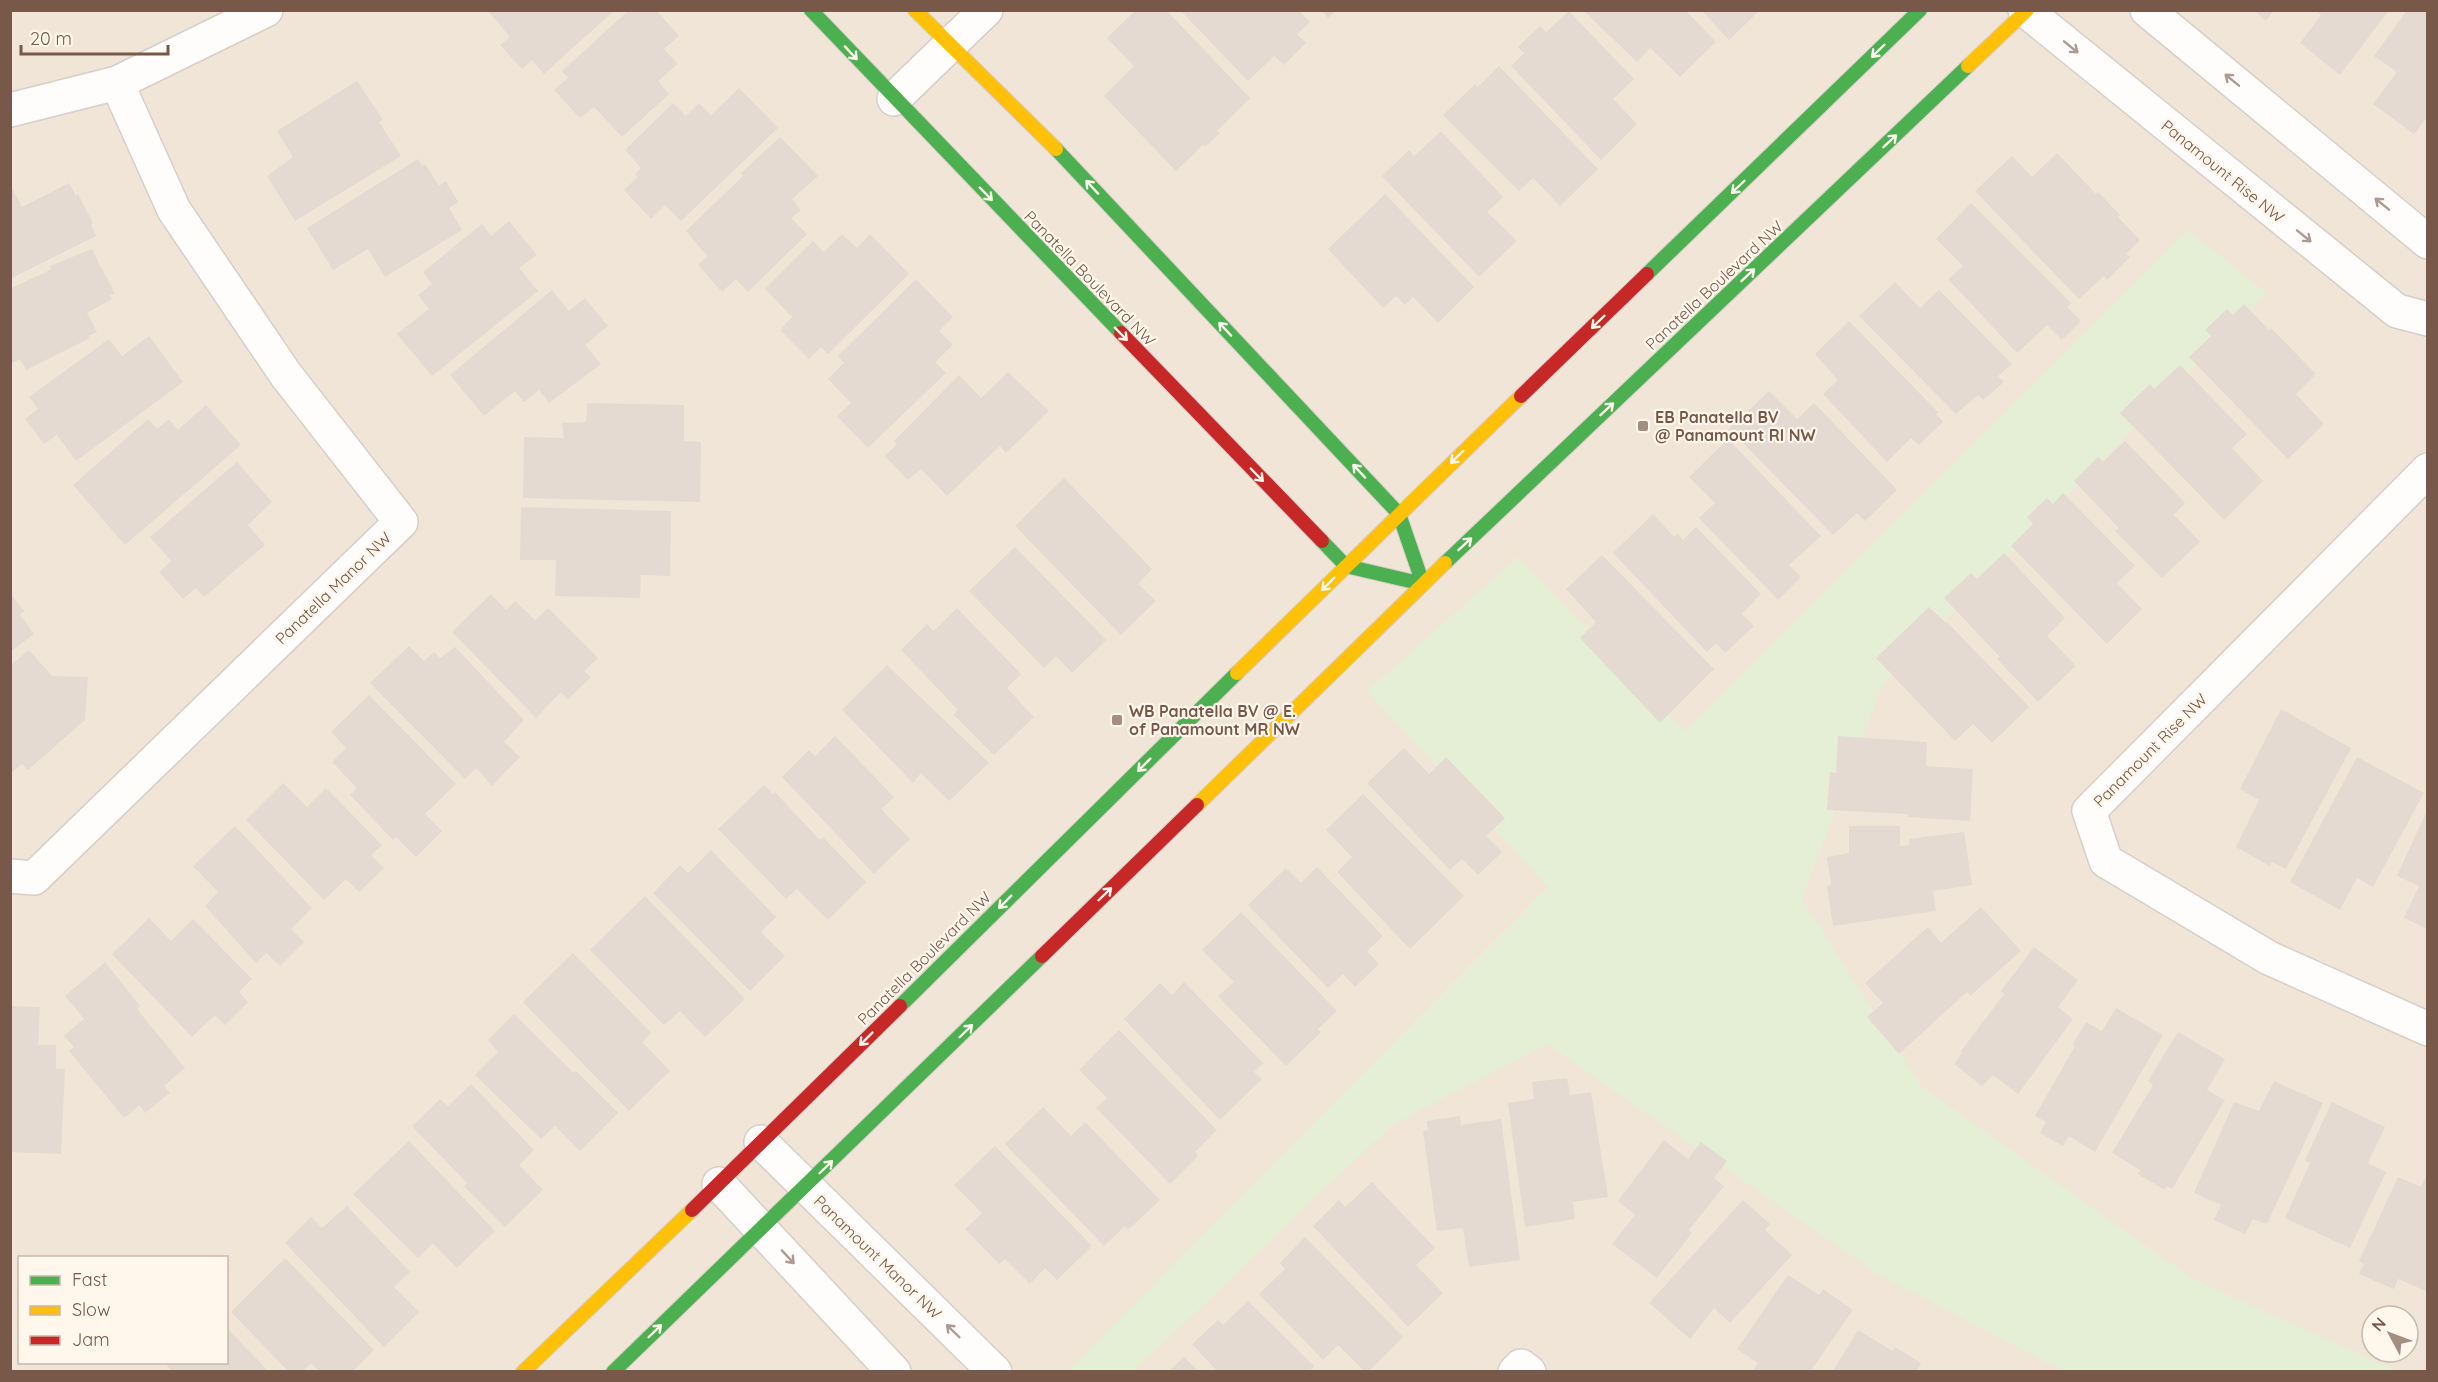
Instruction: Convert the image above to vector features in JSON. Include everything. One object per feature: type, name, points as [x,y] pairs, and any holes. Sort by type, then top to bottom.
[{"type":"street","points":[[10,110],[117,83],[266,10]]},
{"type":"street","name":"Panatella Boulevard NW","points":[[811,10],[894,99],[1346,566]]},
{"type":"street","points":[[915,10],[1039,131],[1399,514],[1423,584]]},
{"type":"street","points":[[894,99],[986,10]]},
{"type":"street","name":"Panatella Boulevard NW","points":[[523,1371],[719,1184],[1399,514],[1920,10]]},
{"type":"street","points":[[2147,10],[2427,242]]},
{"type":"street","name":"Panatella Boulevard NW","points":[[613,1371],[806,1187],[1423,584],[2026,11]]},
{"type":"street","name":"Panamount Rise NW","points":[[2026,11],[2397,311],[2427,319]]},
{"type":"street","name":"Panatella Manor NW","points":[[10,876],[34,878],[401,522],[286,375],[174,210],[117,83]]},
{"type":"street","name":"Panamount Rise NW","points":[[2427,470],[2089,811],[2106,861],[2269,958],[2427,1029]]},
{"type":"street","points":[[1346,566],[1423,584]]},
{"type":"street","name":"Panamount Manor NW","points":[[761,1142],[995,1371]]},
{"type":"street","points":[[719,1184],[894,1371]]},
{"type":"street","points":[[1515,1371],[1521,1366],[1529,1371]]},
{"type":"shaded area","points":[[10,11],[2427,11],[2427,1371],[11,1371]]},
{"type":"green space","points":[[2188,230],[2267,293],[1882,685],[1802,899],[1922,1087],[2193,1279],[2360,1354],[2360,1364],[2381,1364],[2397,1371],[2063,1371],[1876,1273],[1547,1044],[1392,1125],[1134,1371],[1070,1372],[1069,1370],[1548,887],[1367,691],[1518,557],[1685,731]]},
{"type":"building","points":[[487,10],[615,10],[544,74],[532,60],[522,69],[500,45],[510,37]]},
{"type":"building","points":[[629,10],[656,10],[679,36],[664,49],[678,64],[658,81],[669,94],[622,137],[594,107],[580,118],[554,90],[568,78],[562,71]]},
{"type":"building","points":[[1136,10],[1166,10],[1250,98],[1217,131],[1220,133],[1205,147],[1203,145],[1176,171],[1104,96],[1134,66],[1107,38]]},
{"type":"building","points":[[1180,10],[1299,10],[1310,22],[1297,34],[1306,43],[1284,65],[1274,56],[1248,81]]},
{"type":"building","points":[[1321,10],[1336,10],[1328,18]]},
{"type":"building","points":[[1583,10],[1685,10],[1716,42],[1680,77],[1650,48],[1637,62]]},
{"type":"building","points":[[1701,10],[1760,10],[1729,40]]},
{"type":"building","points":[[2254,10],[2274,10],[2266,21]]},
{"type":"building","points":[[2315,10],[2389,10],[2340,75],[2300,43],[2321,15]]},
{"type":"building","points":[[2407,10],[2428,10],[2428,116],[2414,134],[2373,104],[2397,72],[2374,56]]},
{"type":"building","points":[[1569,11],[1634,79],[1613,99],[1637,124],[1601,160],[1511,66],[1524,53],[1518,47],[1540,26],[1546,32]]},
{"type":"building","points":[[1499,66],[1598,169],[1560,206],[1533,178],[1519,191],[1443,115],[1475,84],[1478,87]]},
{"type":"building","points":[[357,81],[383,120],[379,122],[401,156],[295,221],[267,176],[293,157],[277,131]]},
{"type":"building","points":[[739,88],[778,128],[681,221],[665,205],[651,219],[624,190],[638,177],[635,174],[641,168],[625,150],[673,103],[686,116],[699,103],[711,115]]},
{"type":"building","points":[[1441,131],[1503,197],[1487,212],[1517,241],[1479,277],[1382,176],[1409,150],[1414,156]]},
{"type":"building","points":[[780,137],[818,176],[792,199],[801,210],[791,218],[807,234],[748,292],[736,279],[722,292],[698,265],[707,256],[686,231],[743,176],[741,173]]},
{"type":"building","points":[[2057,153],[2096,194],[2098,192],[2120,215],[2118,217],[2140,240],[2126,254],[2130,257],[2107,280],[2104,276],[2079,299],[1975,191],[2012,156],[2032,177]]},
{"type":"building","points":[[418,159],[422,166],[425,164],[439,186],[446,181],[458,202],[449,208],[462,230],[385,277],[368,249],[333,270],[307,228]]},
{"type":"building","points":[[69,183],[76,196],[78,194],[93,223],[91,225],[96,236],[10,279],[10,184],[22,207]]},
{"type":"building","points":[[1385,194],[1474,287],[1438,323],[1413,297],[1405,305],[1396,296],[1383,308],[1328,249]]},
{"type":"building","points":[[1971,203],[2071,303],[2067,307],[2081,321],[2062,340],[2047,325],[2017,353],[1948,279],[1963,266],[1936,239]]},
{"type":"building","points":[[509,221],[537,255],[519,268],[538,291],[432,376],[397,334],[429,309],[418,295],[432,284],[423,272],[482,224],[491,236]]},
{"type":"building","points":[[842,234],[857,248],[870,234],[909,274],[828,354],[821,347],[809,359],[780,330],[792,317],[765,289],[813,241],[824,252]]},
{"type":"building","points":[[92,249],[115,294],[110,295],[112,299],[87,313],[97,332],[88,336],[90,338],[26,370],[20,359],[10,364],[10,289],[52,269],[50,266]]},
{"type":"building","points":[[916,279],[953,317],[939,331],[953,345],[935,362],[946,373],[868,448],[837,416],[851,403],[828,379],[844,363],[838,356]]},
{"type":"building","points":[[1895,282],[1920,308],[1939,290],[2012,364],[1998,376],[2004,382],[1983,400],[1978,395],[1956,414],[1859,316]]},
{"type":"building","points":[[552,290],[569,311],[585,298],[608,326],[585,345],[601,364],[549,403],[539,390],[524,402],[515,391],[484,416],[450,375]]},
{"type":"building","points":[[2244,304],[2316,374],[2296,394],[2324,424],[2288,459],[2189,357],[2211,336],[2205,330],[2227,309],[2233,315]]},
{"type":"building","points":[[1849,321],[1938,412],[1936,414],[1943,422],[1919,445],[1911,438],[1887,462],[1823,394],[1838,380],[1815,354]]},
{"type":"building","points":[[149,336],[183,382],[76,461],[57,435],[44,444],[25,419],[38,409],[29,397],[109,339],[122,356]]},
{"type":"building","points":[[2180,365],[2247,434],[2232,448],[2263,481],[2224,520],[2120,413],[2150,384],[2154,389]]},
{"type":"building","points":[[1008,372],[1049,411],[1006,453],[1000,446],[947,496],[921,469],[908,480],[885,456],[897,444],[894,441],[959,375],[981,398]]},
{"type":"building","points":[[1769,391],[1797,419],[1814,403],[1897,490],[1865,521],[1857,513],[1833,535],[1729,429]]},
{"type":"building","points":[[587,403],[684,405],[684,441],[701,442],[700,502],[523,498],[524,437],[564,438],[562,423],[586,422]]},
{"type":"building","points":[[206,405],[241,445],[125,545],[73,485],[148,419],[157,429],[169,419],[178,430]]},
{"type":"building","points":[[1728,439],[1821,536],[1789,565],[1801,577],[1778,600],[1699,518],[1715,503],[1689,477]]},
{"type":"building","points":[[2125,441],[2185,503],[2174,515],[2200,542],[2162,578],[2115,531],[2119,528],[2074,481],[2098,457],[2103,462]]},
{"type":"building","points":[[237,462],[272,502],[248,525],[265,545],[204,597],[196,588],[183,599],[159,572],[171,561],[150,537]]},
{"type":"building","points":[[1064,478],[1152,569],[1138,584],[1156,601],[1121,635],[1015,526]]},
{"type":"building","points":[[2063,493],[2135,566],[2117,583],[2142,609],[2107,644],[2011,546],[2033,524],[2027,517],[2047,498],[2053,504]]},
{"type":"building","points":[[521,507],[671,511],[670,576],[641,575],[640,598],[555,596],[556,560],[520,560]]},
{"type":"building","points":[[1653,514],[1674,537],[1678,534],[1683,540],[1696,527],[1761,594],[1742,614],[1754,626],[1725,653],[1716,643],[1707,652],[1613,553]]},
{"type":"building","points":[[1015,547],[1106,640],[1072,673],[1056,656],[1044,668],[969,591]]},
{"type":"building","points":[[2004,553],[2065,618],[2047,636],[2076,666],[2038,702],[1997,659],[2000,657],[1944,598],[1971,573],[1977,579]]},
{"type":"building","points":[[1602,555],[1714,669],[1660,723],[1580,638],[1596,622],[1566,589]]},
{"type":"building","points":[[10,593],[24,611],[20,615],[34,634],[10,652]]},
{"type":"building","points":[[491,594],[506,610],[515,601],[535,620],[548,608],[598,658],[584,671],[591,677],[568,699],[561,692],[536,718],[452,632]]},
{"type":"building","points":[[1929,607],[1947,622],[2029,707],[1992,743],[1973,724],[1955,741],[1876,658]]},
{"type":"building","points":[[957,608],[1021,674],[1007,688],[1034,717],[994,755],[954,715],[958,710],[901,650],[927,624],[934,631]]},
{"type":"building","points":[[409,646],[424,661],[434,652],[440,658],[455,647],[524,720],[504,742],[520,757],[492,786],[476,768],[465,779],[370,683]]},
{"type":"building","points":[[29,650],[52,676],[88,677],[85,720],[28,770],[22,764],[10,774],[10,666]]},
{"type":"building","points":[[887,665],[989,763],[949,801],[921,773],[913,783],[842,710]]},
{"type":"building","points":[[369,695],[456,784],[425,814],[442,831],[416,857],[396,837],[393,840],[350,795],[357,788],[332,762],[346,748],[331,732]]},
{"type":"building","points":[[2281,709],[2351,748],[2286,869],[2272,862],[2270,866],[2236,847],[2259,800],[2240,789]]},
{"type":"building","points":[[835,736],[894,797],[881,809],[910,839],[874,874],[782,777],[809,750],[815,756]]},
{"type":"building","points":[[1838,736],[1927,742],[1926,766],[1973,769],[1970,821],[1908,817],[1908,814],[1827,810],[1830,772],[1836,773]]},
{"type":"building","points":[[1404,748],[1429,774],[1446,757],[1505,818],[1486,836],[1502,852],[1478,875],[1462,859],[1450,870],[1367,783]]},
{"type":"building","points":[[2357,757],[2424,793],[2373,887],[2357,878],[2340,910],[2290,882]]},
{"type":"building","points":[[283,783],[307,807],[326,788],[382,845],[371,855],[384,868],[359,892],[346,879],[324,900],[246,820]]},
{"type":"building","points":[[764,785],[773,794],[775,792],[820,840],[823,837],[866,882],[828,920],[797,889],[786,899],[718,829]]},
{"type":"building","points":[[1363,794],[1464,896],[1410,949],[1337,872],[1352,857],[1326,830]]},
{"type":"building","points":[[2428,808],[2428,929],[2404,918],[2419,886],[2397,876]]},
{"type":"building","points":[[235,826],[312,908],[291,929],[304,942],[280,966],[266,953],[256,963],[205,906],[218,892],[193,866]]},
{"type":"building","points":[[1849,826],[1900,826],[1900,846],[1909,845],[1909,839],[1964,832],[1972,885],[1933,891],[1936,911],[1833,926],[1827,886],[1831,885],[1827,857],[1849,853]]},
{"type":"building","points":[[711,850],[776,917],[761,932],[785,956],[750,991],[653,893],[680,865],[688,873]]},
{"type":"building","points":[[1317,867],[1383,936],[1367,951],[1379,964],[1355,987],[1343,974],[1328,988],[1248,905],[1286,868],[1301,883]]},
{"type":"building","points":[[645,896],[745,999],[705,1037],[680,1011],[664,1025],[590,950]]},
{"type":"building","points":[[1981,907],[2021,951],[1970,996],[1967,992],[1899,1054],[1867,1017],[1883,1003],[1865,983],[1928,927],[1941,943]]},
{"type":"building","points":[[1241,912],[1337,1011],[1318,1029],[1321,1032],[1286,1066],[1218,996],[1234,982],[1202,950]]},
{"type":"building","points":[[149,918],[171,941],[193,919],[252,979],[239,992],[248,1002],[225,1025],[215,1015],[192,1037],[112,954]]},
{"type":"building","points":[[2034,947],[2078,980],[2058,1007],[2073,1019],[2018,1094],[1993,1075],[1982,1086],[1954,1064],[1962,1053],[1961,1051],[2004,994],[2001,991]]},
{"type":"building","points":[[573,953],[651,1033],[642,1042],[670,1071],[629,1111],[523,1002]]},
{"type":"building","points":[[105,962],[140,1006],[137,1009],[185,1068],[164,1086],[170,1093],[145,1113],[140,1105],[124,1118],[69,1051],[74,1047],[64,1036],[84,1019],[65,996]]},
{"type":"building","points":[[1184,982],[1263,1063],[1254,1072],[1262,1079],[1220,1120],[1124,1019],[1160,983],[1172,995]]},
{"type":"building","points":[[10,1006],[40,1007],[38,1045],[56,1045],[56,1069],[65,1069],[61,1154],[11,1152]]},
{"type":"building","points":[[2116,1008],[2163,1035],[2095,1152],[2069,1136],[2063,1146],[2040,1133],[2046,1122],[2035,1116],[2086,1022],[2102,1031]]},
{"type":"building","points":[[514,1014],[618,1113],[580,1151],[555,1126],[541,1139],[475,1075],[498,1052],[488,1040]]},
{"type":"building","points":[[1119,1030],[1217,1130],[1195,1152],[1198,1156],[1170,1184],[1096,1108],[1107,1098],[1079,1070]]},
{"type":"building","points":[[2178,1032],[2225,1059],[2207,1090],[2225,1100],[2172,1189],[2167,1186],[2165,1190],[2138,1174],[2140,1170],[2112,1153],[2153,1085],[2148,1081]]},
{"type":"building","points":[[1567,1078],[1570,1095],[1591,1092],[1608,1197],[1573,1202],[1575,1219],[1525,1227],[1508,1103],[1534,1099],[1532,1082]]},
{"type":"building","points":[[2274,1081],[2323,1103],[2267,1224],[2253,1219],[2245,1234],[2214,1220],[2221,1205],[2194,1193],[2234,1102],[2259,1111]]},
{"type":"building","points":[[471,1084],[534,1150],[519,1165],[543,1190],[505,1227],[464,1186],[467,1183],[412,1126],[440,1099],[448,1106]]},
{"type":"building","points":[[2332,1102],[2385,1127],[2368,1163],[2386,1172],[2350,1248],[2285,1218],[2310,1163],[2305,1160]]},
{"type":"building","points":[[1043,1107],[1071,1136],[1085,1122],[1160,1200],[1128,1230],[1125,1226],[1104,1246],[1005,1144]]},
{"type":"building","points":[[1460,1116],[1461,1125],[1501,1119],[1520,1260],[1469,1267],[1463,1228],[1437,1231],[1423,1131],[1428,1130],[1427,1121]]},
{"type":"building","points":[[1664,1140],[1688,1159],[1701,1142],[1727,1161],[1714,1178],[1724,1186],[1689,1230],[1692,1233],[1657,1278],[1612,1244],[1635,1215],[1618,1201]]},
{"type":"building","points":[[409,1141],[495,1231],[457,1268],[433,1243],[418,1258],[353,1194]]},
{"type":"building","points":[[995,1146],[1092,1246],[1057,1280],[1045,1268],[1030,1284],[1005,1259],[999,1264],[965,1229],[982,1213],[954,1185]]},
{"type":"building","points":[[2428,1172],[2428,1292],[2398,1279],[2394,1289],[2359,1274],[2364,1264],[2359,1261],[2398,1177],[2421,1187]]},
{"type":"building","points":[[1372,1182],[1435,1248],[1416,1265],[1443,1293],[1408,1327],[1313,1226],[1339,1200],[1345,1207]]},
{"type":"building","points":[[1743,1200],[1770,1224],[1765,1230],[1792,1255],[1730,1323],[1714,1308],[1690,1339],[1649,1303]]},
{"type":"building","points":[[347,1206],[410,1272],[394,1287],[419,1312],[384,1347],[285,1243],[311,1217],[322,1228]]},
{"type":"building","points":[[1305,1237],[1403,1337],[1368,1372],[1365,1372],[1338,1345],[1323,1360],[1259,1294],[1285,1269],[1280,1263]]},
{"type":"building","points":[[285,1258],[374,1350],[352,1372],[320,1372],[311,1363],[302,1372],[289,1372],[231,1312]]},
{"type":"building","points":[[1788,1275],[1819,1295],[1823,1289],[1853,1310],[1810,1372],[1752,1372],[1758,1363],[1737,1349]]},
{"type":"building","points":[[1248,1301],[1314,1366],[1309,1372],[1218,1372],[1192,1344],[1218,1320],[1223,1325]]},
{"type":"building","points":[[228,1329],[269,1372],[172,1372],[166,1364],[228,1364]]},
{"type":"building","points":[[1858,1330],[1893,1351],[1895,1347],[1921,1363],[1916,1372],[1832,1372]]},
{"type":"building","points":[[1184,1357],[1199,1372],[1168,1372]]},
{"type":"traffic: fast","points":[[811,10],[1121,333]]},
{"type":"traffic: fast","points":[[1647,274],[1920,10]]},
{"type":"traffic: fast","points":[[1445,563],[1968,66]]},
{"type":"traffic: fast","points":[[1056,149],[1399,514],[1423,584]]},
{"type":"traffic: fast","points":[[1322,541],[1346,566],[1423,584]]},
{"type":"traffic: fast","points":[[900,1006],[1237,673]]},
{"type":"traffic: fast","points":[[613,1372],[1042,956]]},
{"type":"traffic: slow","points":[[915,10],[1056,149]]},
{"type":"traffic: slow","points":[[1968,66],[2027,10]]},
{"type":"traffic: slow","points":[[1237,673],[1521,396]]},
{"type":"traffic: slow","points":[[1197,805],[1445,563]]},
{"type":"traffic: slow","points":[[523,1372],[692,1210]]},
{"type":"traffic: jam","points":[[1521,396],[1647,274]]},
{"type":"traffic: jam","points":[[1121,333],[1322,541]]},
{"type":"traffic: jam","points":[[1042,956],[1197,805]]},
{"type":"traffic: jam","points":[[692,1210],[900,1006]]},
{"type":"place","name":"EB Panatella BV @ Panamount RI NW","points":[[1643,426]]},
{"type":"place","name":"WB Panatella BV @ E. of Panamount MR NW","points":[[1117,720]]}]
